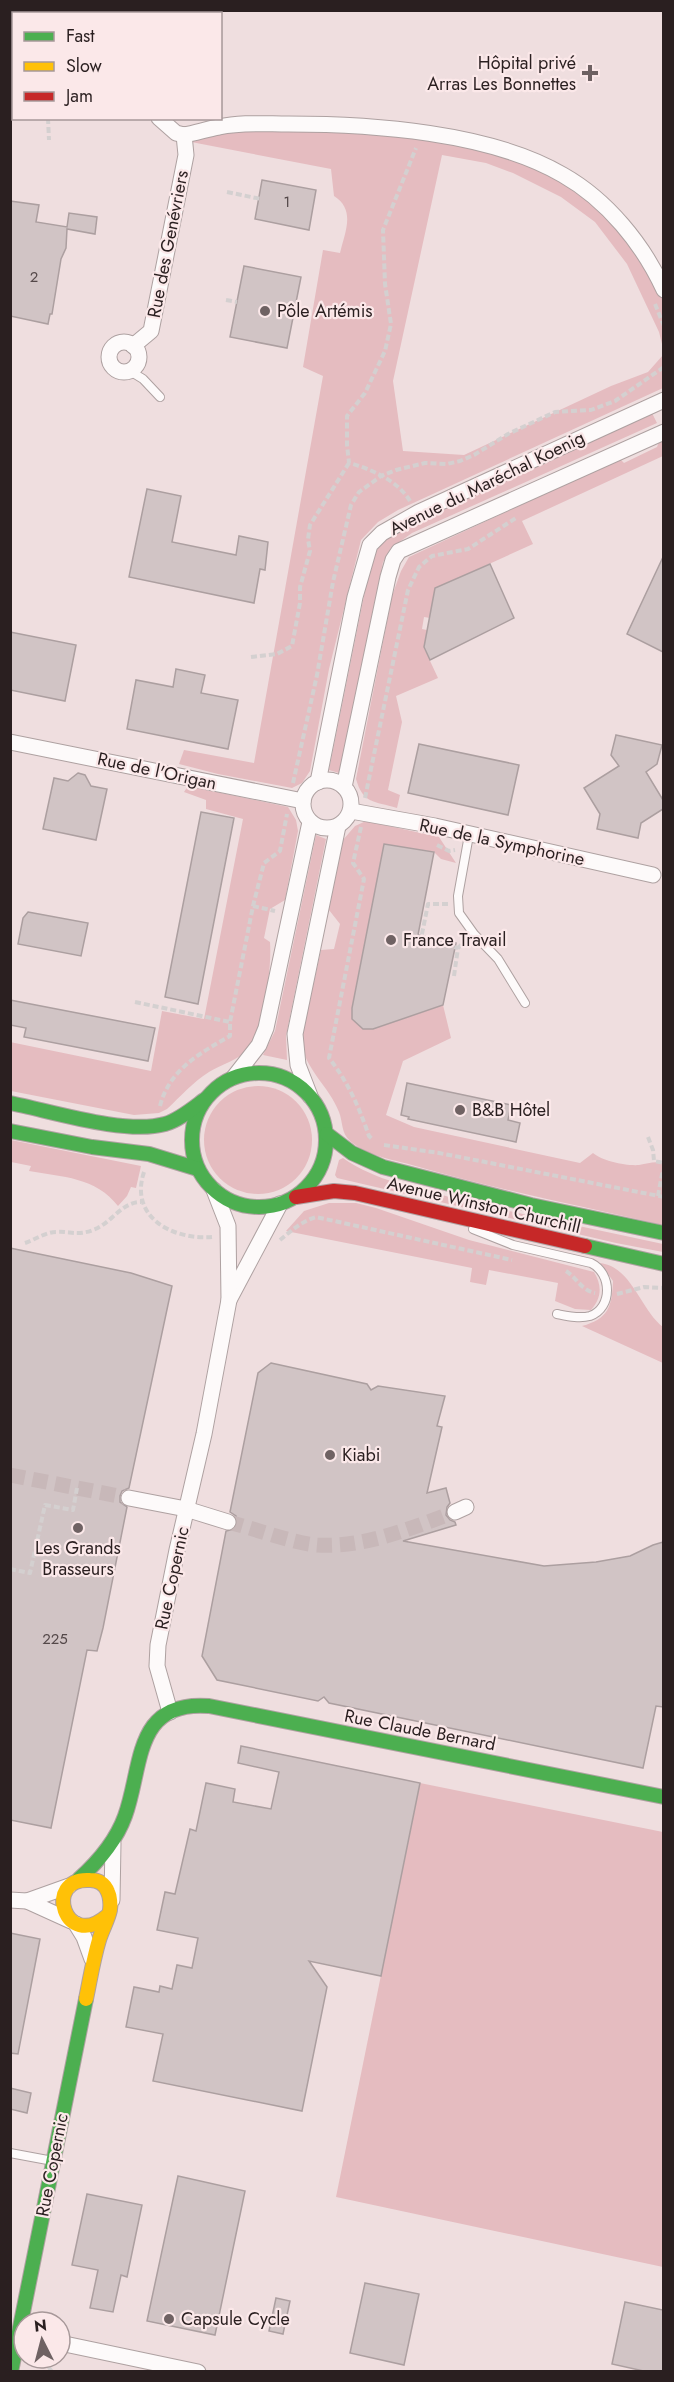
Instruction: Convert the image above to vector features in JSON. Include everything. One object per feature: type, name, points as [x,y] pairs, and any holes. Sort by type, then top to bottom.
[{"type":"main road","points":[[10,1103],[120,1124],[156,1126],[174,1120],[205,1100],[218,1087],[234,1077],[261,1073],[275,1075],[294,1082],[310,1096],[321,1113],[327,1134],[326,1152],[320,1170],[309,1185],[295,1197],[280,1204],[263,1207],[245,1206],[229,1200],[214,1190],[198,1170],[193,1152],[192,1136],[195,1120],[205,1100]]},
{"type":"main road","points":[[10,1131],[92,1147],[149,1154],[198,1170]]},
{"type":"main road","name":"Avenue Winston Churchill","points":[[327,1134],[352,1153],[383,1167],[542,1208],[663,1233]]},
{"type":"main road","name":"Avenue Winston Churchill","points":[[295,1197],[344,1191],[663,1264]]},
{"type":"main road","name":"Rue Claude Bernard","points":[[170,1712],[188,1706],[209,1706],[663,1797]]},
{"type":"main road","name":"Rue Copernic","points":[[74,1883],[113,1843],[126,1814],[139,1747],[149,1731],[170,1712]]},
{"type":"main road","points":[[89,1878],[105,1886],[110,1894],[109,1910],[96,1925],[90,1927],[73,1922],[63,1907],[64,1892],[74,1883],[89,1878]]},
{"type":"main road","name":"Rue Copernic","points":[[26,2310],[53,2161],[88,2000],[92,1959],[109,1910]]},
{"type":"street","points":[[161,120],[176,132],[184,135],[219,127],[250,124],[327,124],[419,139],[499,148],[563,175],[591,194],[632,238],[651,263],[657,291]]},
{"type":"street","name":"Rue des Genévriers","points":[[133,346],[151,331],[186,155],[184,135]]},
{"type":"street","points":[[125,342],[133,346],[138,359],[130,371],[114,369],[109,356],[116,345],[125,342]]},
{"type":"street","name":"Avenue du Maréchal Koenig","points":[[318,782],[355,597],[370,545],[382,533],[419,512],[663,400]]},
{"type":"street","name":"Avenue du Maréchal Koenig","points":[[344,787],[362,694],[393,560],[399,550],[663,432]]},
{"type":"street","name":"Rue de l'Origan","points":[[10,742],[303,801]]},
{"type":"street","points":[[310,1096],[298,1065],[296,1034],[338,826],[351,811],[351,802],[344,787],[330,780],[318,782],[306,793],[303,801],[305,815],[310,822],[323,828],[338,826]]},
{"type":"street","name":"Rue de la Symphorine","points":[[351,811],[435,826],[468,843],[658,873]]},
{"type":"street","points":[[234,1077],[259,1046],[266,1028],[310,822]]},
{"type":"street","points":[[214,1190],[226,1216],[230,1237],[229,1300]]},
{"type":"street","points":[[229,1300],[280,1204]]},
{"type":"street","name":"Rue Copernic","points":[[170,1712],[159,1677],[157,1656],[186,1509],[204,1434],[229,1300]]},
{"type":"street","points":[[129,1498],[186,1509],[228,1522]]},
{"type":"street","name":"Rue Copernic","points":[[109,1910],[113,1843]]},
{"type":"street","points":[[27,1901],[74,1883]]},
{"type":"street","points":[[10,1900],[27,1901],[73,1922]]},
{"type":"street","name":"Rue Copernic","points":[[73,1922],[84,1937],[92,1959]]},
{"type":"street","points":[[72,2346],[198,2372]]},
{"type":"lane","points":[[130,371],[143,379],[160,397]]},
{"type":"lane","points":[[468,843],[457,905],[459,913],[474,934],[498,959],[525,1003]]},
{"type":"lane","points":[[445,1214],[497,1239],[596,1266],[603,1275],[607,1294],[601,1308],[590,1316],[583,1317],[557,1314]]},
{"type":"lane","points":[[10,2153],[53,2161]]},
{"type":"path","points":[[48,120],[48,140]]},
{"type":"path","points":[[405,145],[419,139]]},
{"type":"path","points":[[251,657],[277,654],[292,646],[299,612],[300,587],[310,551],[308,539],[310,525],[349,463],[347,416],[365,393],[385,351],[391,324],[385,284],[383,230],[419,139]]},
{"type":"path","points":[[227,192],[261,199]]},
{"type":"path","points":[[657,291],[663,326]]},
{"type":"path","points":[[226,300],[237,302]]},
{"type":"path","points":[[349,463],[367,467],[395,484],[406,494],[419,512]]},
{"type":"path","points":[[365,798],[408,590],[419,567],[432,556],[468,549],[524,512]]},
{"type":"path","points":[[429,537],[435,545],[437,555]]},
{"type":"path","points":[[371,828],[361,826],[353,863],[364,879],[329,1058],[344,1077],[359,1105],[369,1136],[375,1142],[386,1145],[663,1197]]},
{"type":"path","points":[[430,843],[449,851],[468,843]]},
{"type":"path","points":[[156,1126],[164,1092],[176,1073],[190,1061],[230,1036],[230,1022],[264,863],[280,851]]},
{"type":"path","points":[[457,905],[428,904],[421,939],[458,948]]},
{"type":"path","points":[[253,906],[278,911],[276,919]]},
{"type":"path","points":[[454,976],[458,948],[474,934]]},
{"type":"path","points":[[135,1002],[230,1022]]},
{"type":"path","points":[[648,1137],[654,1161],[663,1163]]},
{"type":"path","points":[[149,1154],[139,1192],[141,1202],[149,1214],[176,1233],[200,1238],[230,1237]]},
{"type":"path","points":[[658,1196],[663,1175]]},
{"type":"path","points":[[25,1244],[55,1232],[74,1235],[95,1230],[125,1207],[134,1202],[141,1202]]},
{"type":"path","points":[[258,1243],[274,1246],[304,1220],[316,1217],[514,1260]]},
{"type":"path","points":[[561,1270],[573,1276],[584,1289],[607,1294],[644,1287],[663,1288]]},
{"type":"path","points":[[10,1569],[30,1573],[45,1505],[73,1510],[77,1488]]},
{"type":"shaded area","points":[[327,124],[499,148],[591,194],[663,290],[663,348],[659,332],[627,264],[595,222],[561,197],[513,173],[486,163],[442,155],[393,381],[403,451],[464,455],[611,386],[648,372],[663,355],[663,388],[398,510],[378,522],[361,540],[329,669],[310,771],[302,783],[292,788],[179,764],[184,750],[254,763],[323,376],[303,367],[323,250],[340,253],[347,215],[341,202],[334,196],[331,169],[186,141],[184,135]]},
{"type":"shaded area","points":[[652,413],[657,423],[412,533],[391,548],[383,562],[339,773],[329,770],[370,566],[374,555],[384,541],[395,531],[421,518]]},
{"type":"shaded area","points":[[663,439],[663,456],[522,521],[533,544],[436,588],[430,618],[424,617],[422,629],[427,630],[424,648],[438,678],[396,696],[402,722],[388,790],[400,795],[397,808],[366,797],[356,779],[392,596],[409,557],[620,459],[624,463],[657,447]]},
{"type":"shaded area","points":[[188,786],[288,807],[296,820],[298,831],[285,900],[270,909],[264,938],[270,942],[270,967],[263,1012],[254,1039],[240,1056],[203,1076],[167,1109],[159,1113],[134,1115],[11,1091],[10,1042],[151,1071],[162,1011],[204,1019],[243,819],[206,809],[206,800],[184,792]]},
{"type":"shaded area","points":[[366,821],[439,837],[456,863],[441,859],[434,852],[384,844],[352,1008],[352,1019],[363,1029],[373,1029],[443,1005],[451,1038],[403,1061],[386,1115],[414,1127],[580,1163],[593,1153],[608,1161],[621,1164],[663,1163],[663,1225],[392,1160],[366,1151],[347,1138],[335,1103],[307,1061],[301,1041],[321,950],[334,949],[340,924],[329,910],[329,902],[343,840],[355,826]]},
{"type":"shaded area","points":[[316,835],[326,839],[286,1036],[287,1060],[263,1055],[275,1031]]},
{"type":"shaded area","points":[[258,1086],[279,1090],[296,1102],[308,1119],[312,1140],[308,1161],[296,1178],[279,1190],[258,1194],[237,1190],[220,1178],[208,1161],[204,1140],[208,1119],[220,1102],[237,1090]]},
{"type":"shaded area","points":[[11,1140],[141,1166],[136,1188],[131,1187],[118,1206],[109,1196],[89,1184],[66,1177],[29,1171],[31,1166],[11,1162]]},
{"type":"shaded area","points":[[343,1158],[369,1173],[397,1183],[506,1210],[663,1244],[663,1252],[337,1178],[335,1175],[339,1160]]},
{"type":"shaded area","points":[[329,1203],[356,1203],[376,1208],[469,1240],[594,1272],[598,1282],[599,1296],[591,1310],[575,1309],[555,1301],[558,1283],[489,1270],[486,1285],[470,1282],[472,1268],[286,1231],[304,1211]]},
{"type":"shaded area","points":[[600,1263],[611,1266],[628,1280],[648,1310],[663,1327],[663,1363],[582,1326],[598,1320],[610,1305],[613,1281]]},
{"type":"shaded area","points":[[420,1783],[663,1832],[663,2267],[336,2197]]},
{"type":"building","points":[[262,180],[316,190],[309,230],[255,219]]},
{"type":"building","points":[[10,201],[39,205],[36,222],[67,227],[69,213],[97,217],[95,234],[67,229],[66,248],[61,259],[52,314],[50,314],[48,324],[10,316]]},
{"type":"building","name":"Pôle Artémis","points":[[244,266],[301,277],[287,348],[230,337]]},
{"type":"building","points":[[147,489],[181,496],[172,542],[236,555],[239,536],[268,542],[265,570],[260,569],[254,603],[129,577]]},
{"type":"building","points":[[663,557],[663,652],[627,634]]},
{"type":"building","points":[[490,564],[514,618],[430,660],[424,647],[435,588]]},
{"type":"building","points":[[10,632],[76,645],[65,701],[10,690]]},
{"type":"building","points":[[176,669],[205,675],[201,693],[238,700],[228,749],[127,729],[136,680],[173,687]]},
{"type":"building","points":[[616,735],[662,745],[657,764],[646,772],[663,800],[663,809],[641,823],[638,838],[597,829],[600,814],[584,788],[619,766],[611,755]]},
{"type":"building","points":[[419,744],[519,765],[508,815],[408,793]]},
{"type":"building","points":[[78,773],[85,775],[91,786],[107,789],[96,840],[43,829],[54,778],[68,781]]},
{"type":"building","points":[[201,812],[234,818],[198,1004],[165,997]]},
{"type":"building","name":"France Travail","points":[[384,844],[434,852],[418,935],[456,943],[443,1005],[373,1029],[363,1029],[352,1019],[352,1008]]},
{"type":"building","points":[[28,912],[88,923],[81,956],[18,944],[23,918]]},
{"type":"building","points":[[10,1000],[155,1028],[148,1061],[24,1037],[26,1028],[10,1025]]},
{"type":"building","name":"B&B Hôtel","points":[[407,1083],[511,1105],[508,1120],[520,1123],[516,1142],[408,1119],[409,1117],[401,1115]]},
{"type":"building","points":[[10,1248],[131,1273],[172,1286],[129,1488],[122,1491],[120,1496],[120,1502],[127,1507],[103,1628],[97,1651],[87,1650],[51,1828],[10,1820]]},
{"type":"building","points":[[271,1363],[367,1384],[371,1390],[378,1386],[445,1396],[437,1426],[442,1427],[427,1493],[446,1488],[450,1503],[446,1515],[456,1525],[403,1541],[544,1566],[596,1562],[630,1556],[663,1542],[663,1707],[656,1706],[643,1768],[329,1703],[324,1697],[318,1701],[217,1680],[202,1656],[226,1531],[234,1529],[237,1524],[236,1516],[230,1512],[258,1373]]},
{"type":"building","points":[[241,1746],[420,1783],[381,1976],[309,1961],[327,1987],[302,2111],[153,2081],[163,2034],[126,2027],[134,1987],[159,1992],[160,1986],[172,1989],[177,1965],[192,1968],[198,1938],[157,1930],[165,1892],[175,1894],[190,1829],[196,1831],[206,1783],[235,1789],[233,1802],[271,1809],[279,1772],[238,1763]]},
{"type":"building","points":[[10,1933],[40,1939],[18,2054],[10,2053]]},
{"type":"building","points":[[10,2088],[31,2093],[27,2113],[10,2109]]},
{"type":"building","points":[[178,2176],[245,2191],[215,2335],[147,2321]]},
{"type":"building","points":[[87,2194],[142,2205],[127,2277],[121,2275],[113,2312],[90,2308],[98,2270],[72,2265]]},
{"type":"building","points":[[365,2283],[419,2294],[404,2365],[350,2353]]},
{"type":"building","points":[[276,2298],[290,2301],[283,2334],[269,2331]]},
{"type":"building","points":[[625,2302],[663,2310],[663,2372],[648,2372],[612,2364]]},
{"type":"tunnel","points":[[10,1475],[129,1498]]},
{"type":"tunnel","points":[[228,1522],[296,1541],[317,1545],[335,1545],[388,1536],[455,1512]]},
{"type":"traffic: fast","points":[[259,1073],[285,1078],[307,1092],[321,1114],[326,1140],[321,1166],[307,1188],[285,1202],[259,1207],[233,1202],[211,1188],[197,1166],[192,1140],[197,1114],[211,1092],[233,1078],[259,1073]]},
{"type":"traffic: fast","points":[[10,1103],[109,1124],[149,1127],[175,1120],[204,1100]]},
{"type":"traffic: fast","points":[[10,1131],[92,1147],[149,1154],[198,1169]]},
{"type":"traffic: fast","points":[[327,1134],[352,1153],[383,1167],[531,1205],[664,1233]]},
{"type":"traffic: fast","points":[[585,1246],[664,1264]]},
{"type":"traffic: fast","points":[[79,1879],[106,1850],[117,1834],[131,1797],[145,1740],[154,1725],[166,1714],[184,1707],[209,1706],[664,1797]]},
{"type":"traffic: fast","points":[[11,2372],[86,1999]]},
{"type":"traffic: slow","points":[[86,1999],[97,1947],[110,1910],[110,1898],[105,1887],[96,1881],[75,1882],[66,1889],[63,1900],[65,1910],[71,1920],[80,1925],[92,1925],[107,1916]]},
{"type":"traffic: jam","points":[[296,1197],[334,1191],[355,1193],[585,1246]]},
{"type":"place","name":"Hôpital privé Arras Les Bonnettes","points":[[590,73]]},
{"type":"place","name":"Pôle Artémis","points":[[265,311]]},
{"type":"place","name":"France Travail","points":[[391,940]]},
{"type":"place","name":"B&B Hôtel","points":[[460,1110]]},
{"type":"place","name":"Kiabi","points":[[330,1455]]},
{"type":"place","name":"Les Grands Brasseurs","points":[[78,1528]]},
{"type":"place","name":"Capsule Cycle","points":[[169,2319]]}]
